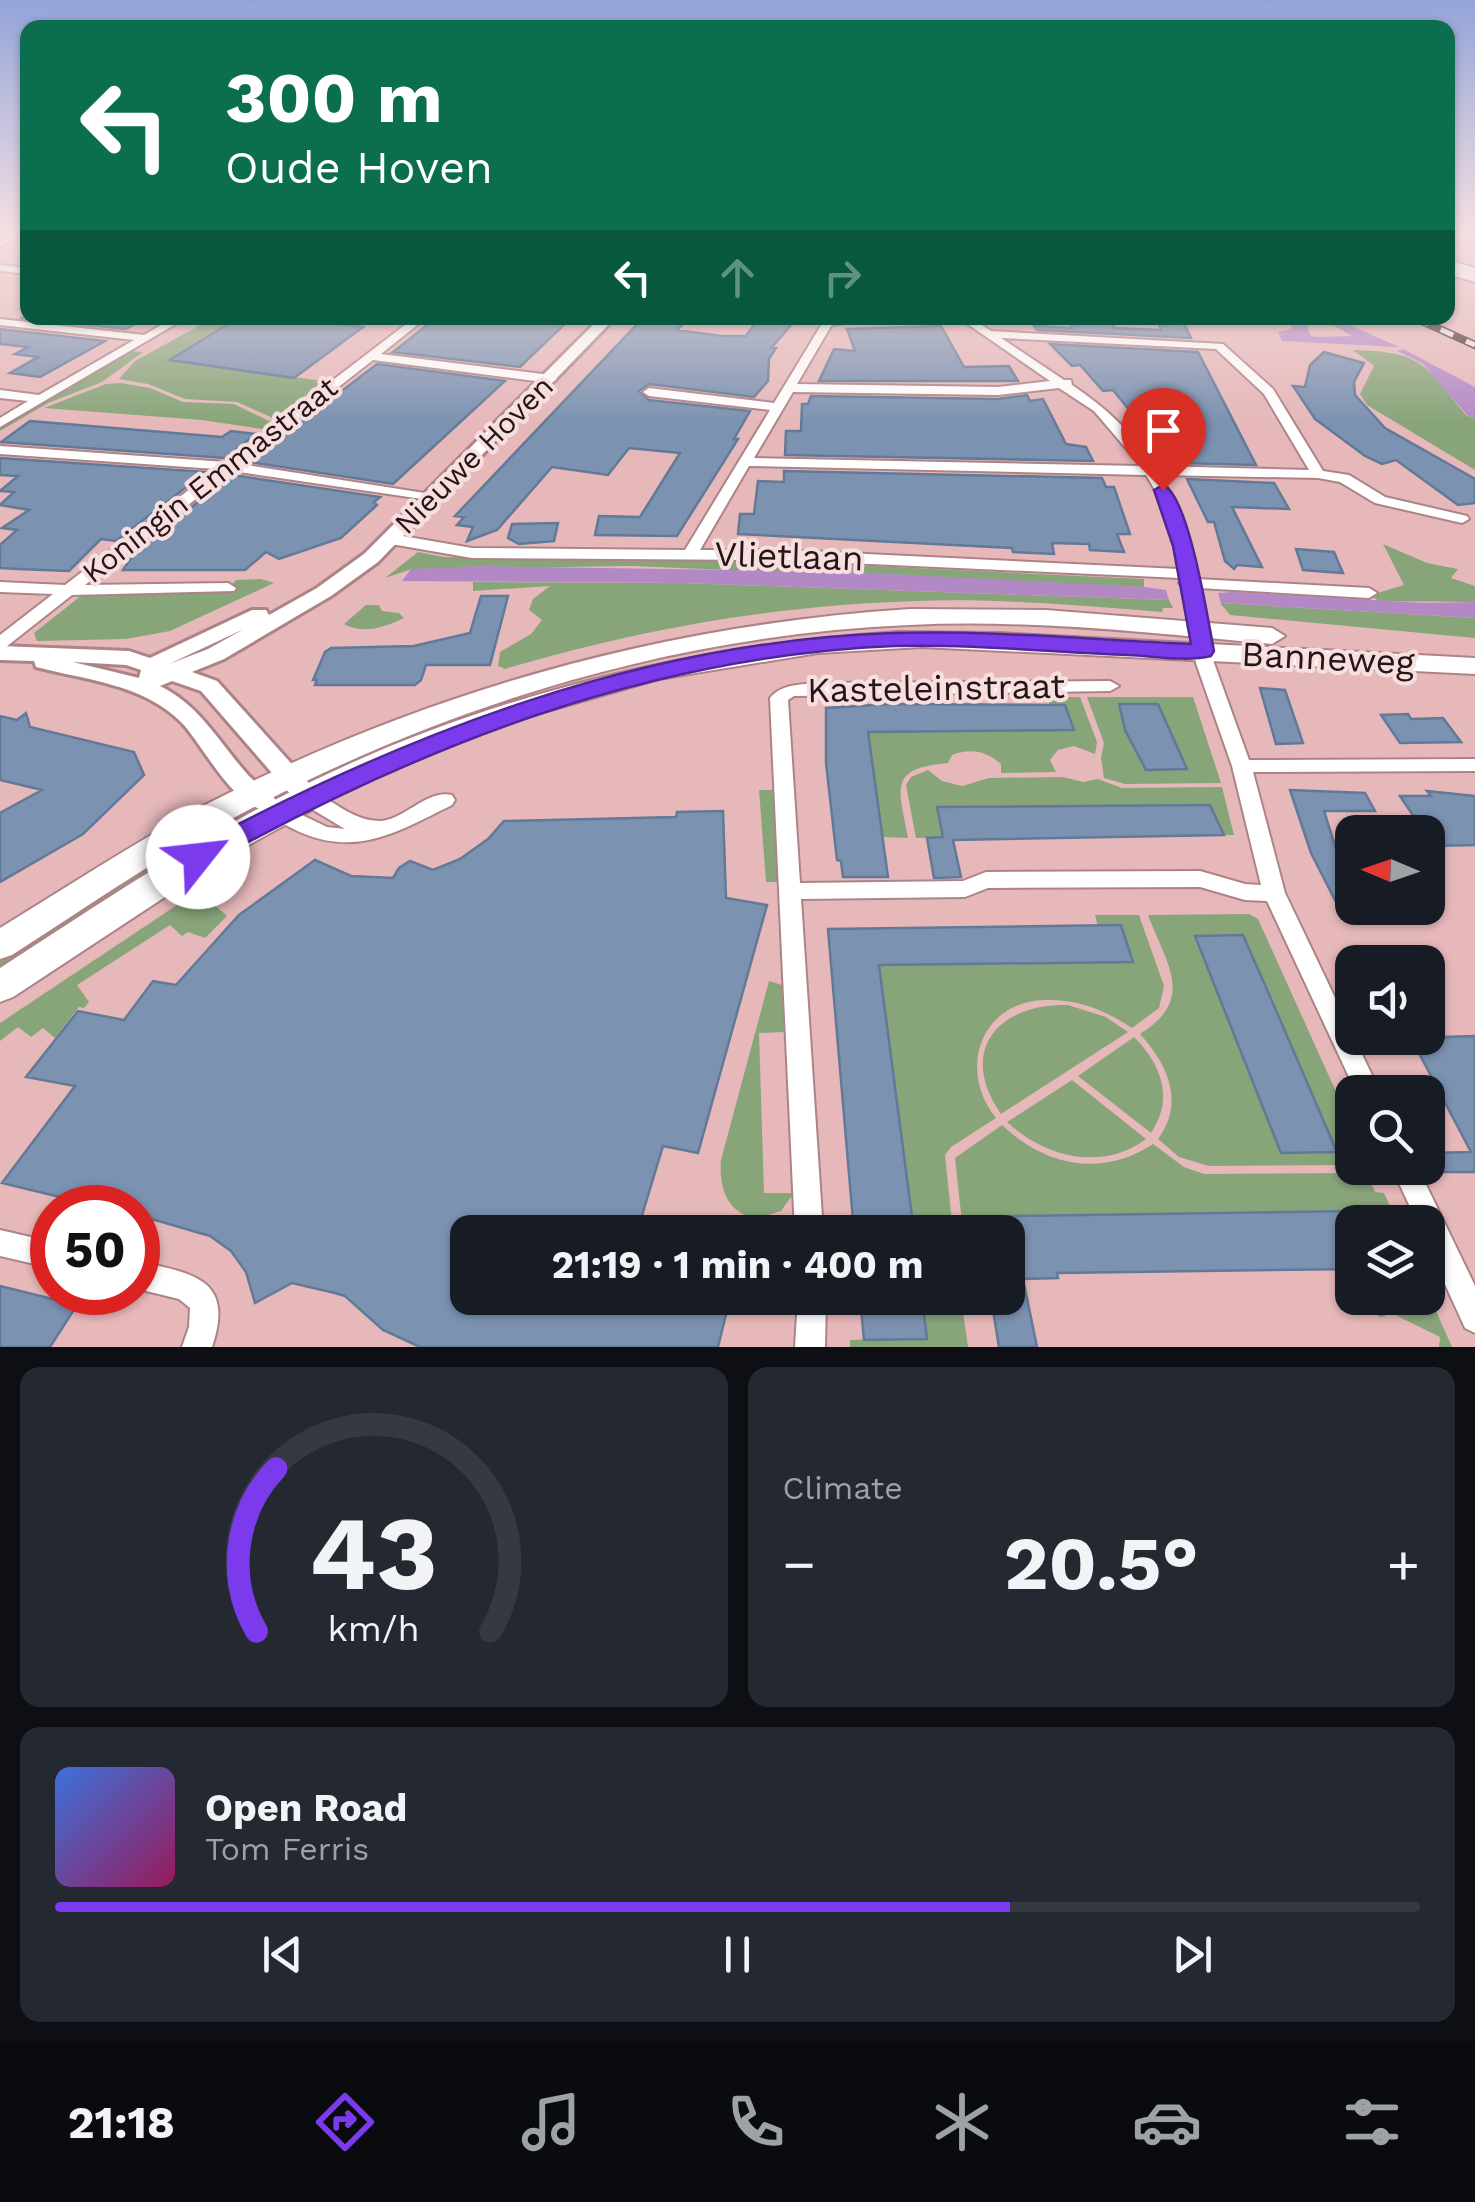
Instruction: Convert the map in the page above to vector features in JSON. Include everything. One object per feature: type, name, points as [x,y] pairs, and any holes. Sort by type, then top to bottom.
[{"type":"main road","name":"Banneweg","points":[[0,945],[194,825],[576,693],[665,670],[748,654],[847,643],[944,639],[1201,641],[1475,654]]},
{"type":"main road","name":"Banneweg","points":[[1201,641],[1475,666]]},
{"type":"main road","name":"Banneweg","points":[[0,987],[198,857],[282,796]]},
{"type":"street","points":[[27,325],[145,338]]},
{"type":"street","points":[[0,422],[168,325]]},
{"type":"street","name":"Koningin Emmastraat","points":[[6,650],[66,590],[411,325]]},
{"type":"street","name":"Nieuwe Hoven","points":[[156,676],[216,654],[333,584],[390,539],[601,325]]},
{"type":"street","points":[[691,552],[827,325]]},
{"type":"street","points":[[975,325],[1067,384],[1112,420],[1151,470],[1170,506],[1201,641],[1242,766],[1274,893],[1360,1075]]},
{"type":"street","points":[[990,334],[1219,346],[1269,392],[1318,474]]},
{"type":"street","points":[[371,356],[551,378]]},
{"type":"street","points":[[788,388],[998,391],[1067,384]]},
{"type":"street","points":[[649,392],[776,407]]},
{"type":"street","points":[[0,394],[39,399]]},
{"type":"street","points":[[0,450],[229,466],[430,498]]},
{"type":"street","points":[[746,462],[1318,474],[1344,478],[1380,500],[1462,519]]},
{"type":"street","name":"Vlietlaan","points":[[390,539],[435,550],[472,553],[691,552],[1188,578],[1369,593]]},
{"type":"street","name":"Nieuwe Hoven","points":[[156,676],[160,660],[292,598],[333,584]]},
{"type":"street","points":[[0,586],[66,590],[228,588]]},
{"type":"street","points":[[6,650],[209,686],[274,756],[282,796]]},
{"type":"street","points":[[209,686],[208,674],[216,654]]},
{"type":"street","points":[[156,676],[183,712],[282,796],[311,832],[332,838],[360,838],[445,800]]},
{"type":"street","name":"Kasteleinstraat","points":[[790,892],[777,708],[783,694],[816,688],[1110,686]]},
{"type":"street","points":[[1242,766],[1475,765]]},
{"type":"street","points":[[282,796],[347,823],[382,828]]},
{"type":"street","points":[[808,1215],[790,892],[965,889],[986,880],[1200,879],[1245,892],[1274,893]]},
{"type":"street","points":[[1413,1185],[1475,1318]]},
{"type":"street","points":[[0,1243],[30,1250]]},
{"type":"street","points":[[160,1281],[189,1288],[202,1296],[205,1320],[197,1347]]},
{"type":"street","points":[[810,1347],[811,1315]]},
{"type":"green space","points":[[200,325],[231,325],[174,361],[324,381],[275,419],[237,402],[185,399],[148,384],[119,379],[135,361]]},
{"type":"green space","points":[[1353,350],[1409,358],[1431,373],[1467,416],[1475,418],[1475,470],[1367,405],[1360,394],[1374,366]]},
{"type":"green space","points":[[130,351],[143,352],[102,382],[48,403],[0,431],[0,427]]},
{"type":"green space","points":[[106,384],[150,388],[183,402],[234,404],[271,422],[262,429],[202,420],[44,408]]},
{"type":"green space","points":[[1383,544],[1427,563],[1458,569],[1451,578],[1475,586],[1475,602],[1378,601],[1371,595],[1404,585]]},
{"type":"green space","points":[[418,552],[444,557],[724,559],[1144,579],[1144,587],[632,566],[412,569],[385,578]]},
{"type":"green space","points":[[236,580],[274,583],[170,631],[126,639],[37,641],[34,633],[82,595],[226,592]]},
{"type":"green space","points":[[473,582],[681,583],[1169,600],[1173,608],[1163,608],[1162,612],[948,600],[865,603],[709,621],[505,669],[498,666],[500,652],[531,634],[542,620],[529,610],[533,599],[550,586],[473,591]]},
{"type":"green space","points":[[1220,603],[1475,618],[1475,638],[1230,615]]},
{"type":"green space","points":[[366,605],[379,605],[382,611],[399,613],[404,618],[366,629],[344,624]]},
{"type":"green space","points":[[1047,697],[1080,697],[1097,742],[1095,754],[1074,746],[1058,750],[1050,760],[1056,772],[1001,773],[1001,764],[990,756],[972,751],[952,755],[948,763],[915,770],[906,776],[901,794],[908,838],[883,837],[868,732],[1074,729],[1066,706],[1050,705]]},
{"type":"green space","points":[[1087,697],[1193,697],[1221,783],[1125,784],[1104,778],[1104,743]]},
{"type":"green space","points":[[928,770],[942,781],[962,786],[989,778],[1063,777],[1083,782],[1098,779],[1122,788],[1222,787],[1234,835],[916,838],[906,785],[911,777]]},
{"type":"green space","points":[[759,790],[773,790],[778,882],[766,882]]},
{"type":"green space","points":[[175,847],[181,852],[0,967],[0,957]]},
{"type":"green space","points":[[203,895],[227,916],[205,938],[188,932],[182,936],[170,925],[77,985],[89,1002],[84,1008],[79,1007],[55,1038],[43,1028],[31,1037],[18,1027],[0,1041],[0,1023],[177,905]]},
{"type":"green space","points":[[1249,914],[1258,919],[1335,1089],[1335,1165],[1209,1166],[1179,1157],[1158,1139],[1171,1111],[1170,1084],[1158,1058],[1140,1034],[1168,1008],[1172,980],[1148,915]]},
{"type":"green space","points":[[1095,915],[1139,915],[1164,986],[1159,1008],[1132,1028],[1101,1011],[1069,1001],[1022,1004],[1004,1013],[990,1026],[977,1061],[984,1100],[996,1118],[945,1155],[951,1215],[907,1215],[876,964],[1106,960]]},
{"type":"green space","points":[[769,981],[782,985],[784,1032],[759,1033],[764,1193],[794,1193],[781,1211],[744,1215],[726,1197],[721,1160]]},
{"type":"green space","points":[[1068,1005],[1106,1017],[1128,1032],[1001,1114],[988,1091],[983,1070],[984,1051],[992,1035],[1004,1022],[1022,1012]]},
{"type":"green space","points":[[1134,1037],[1152,1059],[1162,1083],[1162,1108],[1151,1133],[1078,1076]]},
{"type":"green space","points":[[1072,1080],[1146,1139],[1111,1155],[1074,1156],[1039,1144],[1007,1122]]},
{"type":"green space","points":[[1002,1125],[1037,1150],[1074,1163],[1114,1161],[1153,1144],[1184,1167],[1204,1174],[1335,1173],[1335,1185],[1372,1185],[1375,1192],[1384,1193],[1389,1205],[1335,1205],[1335,1213],[961,1215],[955,1158]]},
{"type":"green space","points":[[919,1315],[963,1315],[968,1347],[850,1347],[850,1340],[921,1337]]},
{"type":"green space","points":[[1395,1315],[1438,1315],[1452,1347],[1439,1347],[1440,1337]]},
{"type":"shaded area","points":[[1291,325],[1307,325],[1310,335],[1315,337],[1352,336],[1333,325],[1350,325],[1399,347],[1282,341],[1278,332],[1292,329]]},
{"type":"shaded area","points":[[1403,349],[1475,387],[1475,418],[1468,416],[1422,363],[1397,351]]},
{"type":"shaded area","points":[[481,566],[852,572],[1144,587],[1166,590],[1169,600],[681,583],[402,581],[411,569]]},
{"type":"shaded area","points":[[1218,593],[1426,603],[1475,602],[1475,618],[1221,603]]},
{"type":"building","points":[[87,325],[133,325],[126,329]]},
{"type":"building","points":[[227,325],[363,327],[294,378],[170,360]]},
{"type":"building","points":[[427,325],[564,325],[520,367],[393,352]]},
{"type":"building","points":[[636,325],[682,325],[677,330],[746,336],[754,325],[791,325],[772,347],[776,348],[769,359],[768,381],[754,397],[649,384],[639,391],[649,400],[750,411],[734,439],[738,439],[677,536],[595,535],[599,516],[640,517],[680,453],[629,448],[608,475],[552,467],[497,530],[467,541],[473,527],[457,525],[464,517],[455,516]]},
{"type":"building","points":[[1071,325],[1114,325],[1161,330],[1159,325],[1185,325],[1191,338],[1037,330],[1034,326],[1072,328]]},
{"type":"building","points":[[941,326],[964,367],[1009,366],[1018,381],[819,381],[834,349],[855,351],[847,329]]},
{"type":"building","points":[[0,329],[105,341],[40,377],[10,373],[38,357],[15,354],[28,347],[0,344]]},
{"type":"building","points":[[1050,344],[1198,352],[1256,465],[1180,463],[1176,454],[1145,422],[1139,422],[1113,390],[1103,391],[1080,365],[1072,366]]},
{"type":"building","points":[[1324,352],[1364,363],[1354,382],[1355,395],[1385,428],[1475,479],[1475,503],[1458,505],[1396,460],[1382,464],[1365,456],[1315,419],[1293,386],[1305,387],[1310,365]]},
{"type":"building","points":[[377,364],[505,381],[393,484],[249,462]]},
{"type":"building","points":[[1027,395],[1030,401],[1043,399],[1066,444],[1086,447],[1093,461],[785,455],[786,431],[801,431],[802,404],[808,404],[811,396],[998,399]]},
{"type":"building","points":[[30,421],[222,437],[231,431],[256,434],[225,458],[1,442]]},
{"type":"building","points":[[0,458],[206,472],[116,541],[101,539],[69,571],[0,568],[0,545],[17,530],[2,528],[29,510],[0,505],[14,492],[0,491],[18,476],[0,475]]},
{"type":"building","points":[[784,471],[1102,478],[1106,487],[1114,487],[1130,534],[1117,534],[1124,552],[1090,550],[1089,544],[1052,543],[1054,554],[1013,552],[1012,548],[738,534],[740,514],[754,514],[758,481],[784,482]]},
{"type":"building","points":[[233,475],[380,497],[374,502],[377,505],[341,538],[279,559],[266,552],[245,570],[123,570],[137,549]]},
{"type":"building","points":[[1187,479],[1274,483],[1289,509],[1232,507],[1262,567],[1237,565],[1234,569],[1225,561],[1214,522],[1208,522]]},
{"type":"building","points":[[558,523],[554,541],[519,544],[508,538],[512,524]]},
{"type":"building","points":[[1296,549],[1334,552],[1343,573],[1303,570]]},
{"type":"building","points":[[481,596],[508,596],[490,665],[426,665],[415,685],[315,685],[317,680],[313,680],[325,652],[331,648],[414,646],[470,633]]},
{"type":"building","points":[[1260,688],[1285,690],[1303,743],[1276,744]]},
{"type":"building","points":[[890,704],[1065,705],[1074,730],[868,732],[888,877],[843,877],[841,861],[837,860],[826,763],[826,708]]},
{"type":"building","points":[[1119,704],[1158,704],[1187,769],[1146,770],[1125,730]]},
{"type":"building","points":[[26,713],[30,727],[134,752],[144,775],[83,834],[0,882],[0,813],[42,790],[0,780],[0,716],[17,720]]},
{"type":"building","points":[[1408,714],[1411,719],[1443,718],[1461,742],[1400,743],[1381,715]]},
{"type":"building","points":[[1290,790],[1365,793],[1375,811],[1324,811],[1335,846],[1335,900],[1311,853]]},
{"type":"building","points":[[1427,791],[1475,796],[1475,845],[1445,846],[1445,815],[1413,815],[1400,796],[1431,796]]},
{"type":"building","points":[[1210,805],[1224,835],[953,840],[961,877],[934,878],[927,838],[943,837],[937,807]]},
{"type":"building","points":[[723,811],[726,898],[767,905],[698,1153],[663,1146],[642,1215],[450,1215],[450,1315],[726,1315],[718,1347],[420,1347],[383,1330],[345,1296],[335,1293],[292,1283],[255,1303],[246,1272],[231,1251],[210,1236],[160,1221],[160,1185],[30,1185],[30,1190],[2,1183],[75,1086],[26,1077],[78,1011],[124,1020],[153,981],[176,985],[239,915],[315,860],[351,876],[393,878],[410,861],[433,870],[460,859],[488,839],[504,821],[676,817],[677,812]]},
{"type":"building","points":[[1121,925],[1133,962],[879,965],[912,1215],[853,1215],[828,929]]},
{"type":"building","points":[[1243,935],[1335,1152],[1281,1153],[1195,936]]},
{"type":"building","points":[[1475,1036],[1475,1172],[1445,1172],[1445,1153],[1471,1152],[1445,1103],[1445,1075],[1430,1075],[1420,1055],[1445,1055],[1445,1037]]},
{"type":"building","points":[[1335,1211],[1335,1269],[1057,1273],[1058,1278],[1025,1279],[1025,1216]]},
{"type":"building","points":[[0,1286],[30,1293],[30,1315],[71,1315],[50,1347],[0,1347]]},
{"type":"building","points":[[1025,1289],[1037,1347],[999,1347],[994,1315],[1025,1315]]},
{"type":"building","points":[[862,1315],[924,1315],[927,1339],[864,1340]]},
{"type":"railway","points":[[1431,325],[1475,345]]},
{"type":"route","points":[[198,857],[307,797],[468,729],[576,693],[683,666],[748,654],[895,640],[1203,651],[1187,583],[1189,574],[1163,490]]}]
